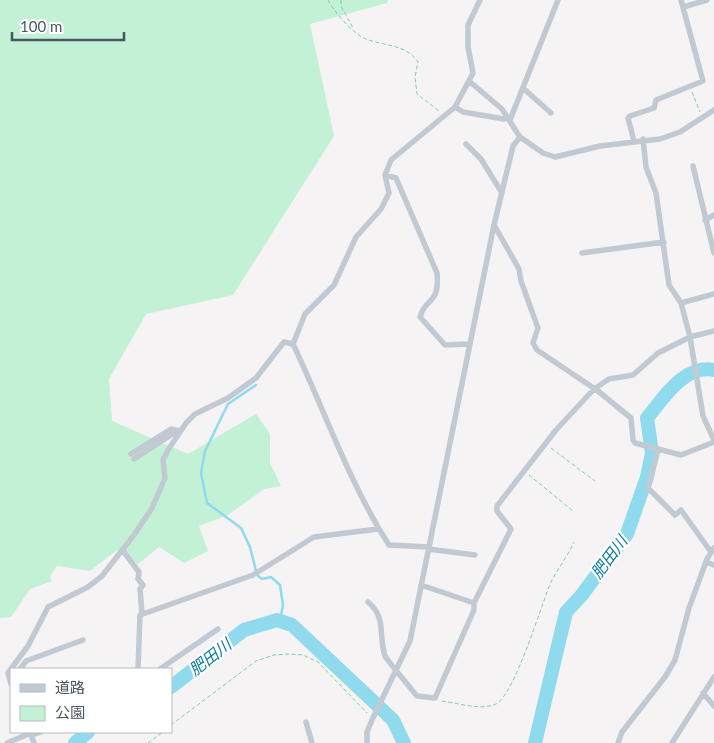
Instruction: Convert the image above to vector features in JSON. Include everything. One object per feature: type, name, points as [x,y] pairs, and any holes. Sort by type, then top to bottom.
[{"type":"street","points":[[475,555],[429,548],[389,546],[379,529],[293,344],[306,314],[334,285],[356,237],[381,209],[389,193],[385,175],[391,160],[455,107],[473,73],[468,47],[468,25],[480,0]]},
{"type":"street","points":[[509,119],[524,89],[558,0]]},
{"type":"street","points":[[634,140],[628,118],[630,116],[654,108],[656,100],[703,81],[681,0]]},
{"type":"street","points":[[683,7],[707,0]]},
{"type":"street","points":[[469,81],[502,109],[520,137],[543,153],[555,157],[634,140],[656,140],[675,134],[714,110]]},
{"type":"street","points":[[524,89],[551,113]]},
{"type":"street","points":[[455,107],[463,112],[509,119]]},
{"type":"street","points":[[367,743],[367,732],[373,717],[410,641],[494,225],[513,146],[520,137]]},
{"type":"street","points":[[494,225],[519,269],[521,281],[538,328],[533,343],[537,350],[594,389],[631,418],[633,440],[635,443],[681,455],[714,441],[703,416],[687,319],[681,303],[669,285],[656,193],[646,167],[643,140]]},
{"type":"street","points":[[466,144],[481,159],[502,193]]},
{"type":"street","points":[[693,166],[714,252]]},
{"type":"street","points":[[385,175],[396,178],[437,273],[439,288],[433,300],[422,311],[420,318],[445,345],[469,344]]},
{"type":"street","points":[[705,220],[714,215]]},
{"type":"street","points":[[582,253],[664,242]]},
{"type":"street","points":[[681,303],[714,294]]},
{"type":"street","points":[[368,602],[380,617],[386,657],[389,663],[397,670],[417,696],[435,698],[474,610],[474,603],[510,529],[497,511],[496,506],[545,444],[594,389],[609,379],[633,376],[658,353],[690,337],[714,331]]},
{"type":"street","points":[[12,668],[28,646],[48,607],[88,587],[102,576],[123,551],[144,520],[166,478],[163,460],[179,432],[195,414],[223,401],[256,378],[284,342],[293,344]]},
{"type":"street","points":[[133,456],[171,429],[179,432]]},
{"type":"street","points":[[618,743],[622,732],[665,677],[675,660],[689,608],[712,550],[682,510],[675,515],[648,488],[658,450]]},
{"type":"street","points":[[142,614],[253,575],[314,537],[378,527],[379,529]]},
{"type":"street","points":[[123,551],[139,572],[138,579],[143,585],[140,589],[142,614],[139,620],[138,668]]},
{"type":"street","points":[[706,562],[714,565]]},
{"type":"street","points":[[421,585],[474,603]]},
{"type":"street","points":[[161,668],[218,629]]},
{"type":"street","points":[[21,668],[26,661],[83,640]]},
{"type":"street","points":[[672,743],[714,676]]},
{"type":"street","points":[[703,693],[714,706]]},
{"type":"street","points":[[306,722],[312,743]]},
{"type":"street","points":[[7,743],[31,734],[34,743]]},
{"type":"path","points":[[328,0],[337,14],[368,40],[383,42],[412,53],[418,62],[415,77],[417,94],[445,117]]},
{"type":"path","points":[[341,0],[340,6],[355,30]]},
{"type":"path","points":[[690,86],[702,118]]},
{"type":"path","points":[[545,444],[595,481]]},
{"type":"path","points":[[524,470],[573,511]]},
{"type":"path","points":[[435,698],[439,701],[482,706],[492,705],[501,700],[514,678],[552,580],[574,542]]},
{"type":"path","points":[[172,724],[256,661],[274,655],[289,654],[303,655],[318,662],[373,717]]},
{"type":"path","points":[[148,743],[162,733]]},
{"type":"green space","points":[[0,0],[388,0],[387,3],[310,24],[334,136],[233,295],[146,314],[109,379],[112,421],[188,454],[256,414],[270,434],[270,463],[281,486],[264,489],[228,515],[199,526],[208,551],[184,563],[159,547],[138,564],[117,550],[90,571],[57,566],[50,576],[52,581],[30,589],[11,617],[0,618]]},
{"type":"waterway","name":"肥田川","points":[[535,743],[566,612],[581,596],[627,534],[647,477],[652,453],[647,418],[667,393],[684,378],[693,372],[714,370]]},
{"type":"waterway","points":[[256,385],[228,404],[205,451],[201,473],[207,503],[241,528],[250,547],[257,575],[262,579],[271,577],[280,585],[283,605],[280,621]]},
{"type":"waterway","name":"肥田川","points":[[172,686],[244,630],[277,620],[292,625],[393,720],[404,743]]},
{"type":"waterway","name":"肥田川","points":[[75,743],[87,733]]}]
